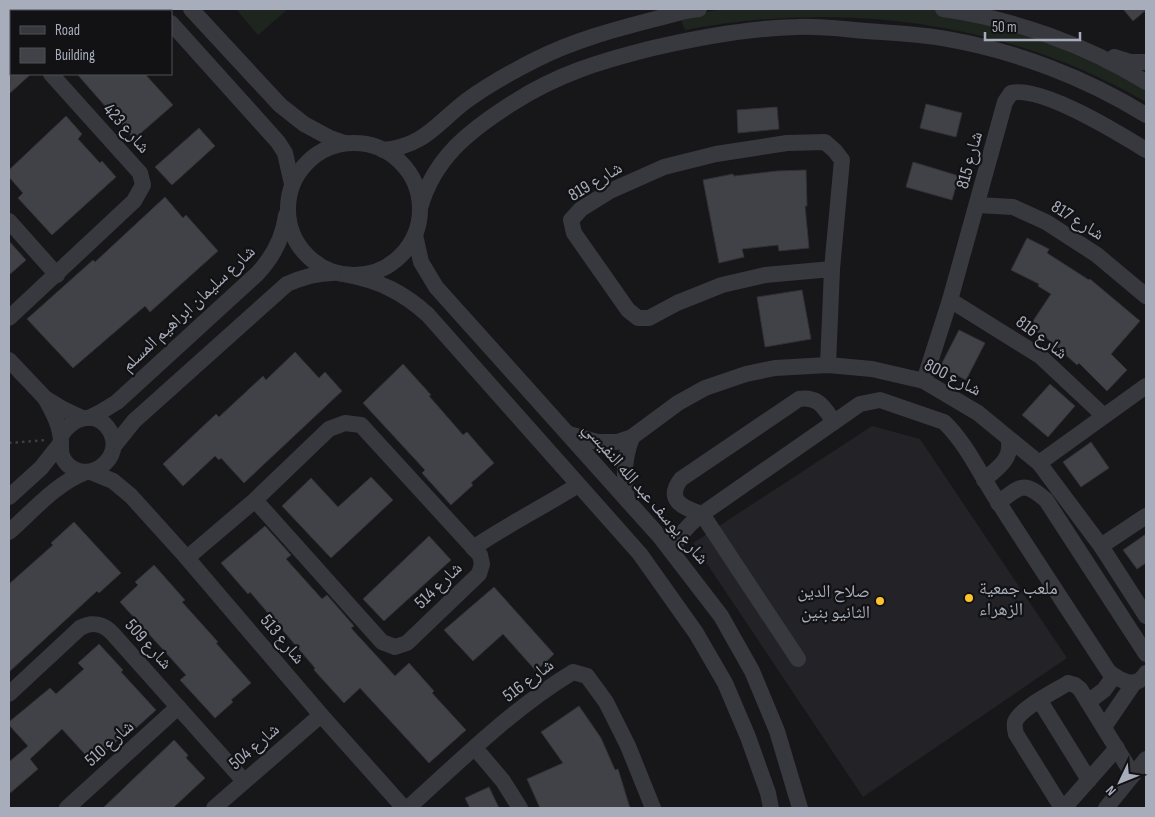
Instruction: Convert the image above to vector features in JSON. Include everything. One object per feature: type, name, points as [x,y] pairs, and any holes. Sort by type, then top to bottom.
[{"type":"street","points":[[9,532],[58,487],[72,478],[100,469],[107,463],[113,450],[134,421],[287,284],[319,273],[369,274],[388,266],[404,252],[415,235],[419,222],[420,208],[417,190],[409,174],[398,160],[383,150],[364,144],[345,143],[330,138],[304,124],[280,105],[191,9]]},
{"type":"street","points":[[383,150],[406,146],[417,141],[466,101],[539,58],[592,36],[699,9]]},
{"type":"street","points":[[943,9],[1020,26],[1078,48],[1146,82]]},
{"type":"street","points":[[172,24],[278,142],[285,154],[292,184]]},
{"type":"street","points":[[420,208],[432,176],[452,150],[498,113],[523,96],[604,60],[691,38],[750,30],[799,26],[898,33],[947,39],[1013,55],[1067,75],[1120,99],[1146,115]]},
{"type":"street","points":[[1078,48],[1130,62],[1146,62]]},
{"type":"street","name":"شارع 423","points":[[9,318],[134,201],[143,185],[140,173],[52,75]]},
{"type":"street","name":"شارع 815","points":[[924,381],[950,300],[1005,102],[1011,93],[1024,91],[1063,104],[1110,128],[1146,150]]},
{"type":"street","name":"شارع 819","points":[[828,365],[832,269],[842,160],[825,142],[787,143],[716,154],[664,167],[610,191],[581,208],[571,220],[574,233],[628,310],[638,318],[649,318],[677,302],[722,285],[765,275],[832,269]]},
{"type":"street","points":[[345,143],[323,150],[305,164],[292,184],[287,208],[291,230],[301,248],[316,264],[342,274],[366,278],[399,292],[428,315],[640,554],[696,633],[725,683],[748,737],[768,793],[771,808]]},
{"type":"street","name":"شارع 817","points":[[977,205],[1013,206],[1046,222],[1097,255],[1146,296]]},
{"type":"street","name":"شارع سليمان ابراهيم المسلم","points":[[86,418],[99,414],[117,402],[257,274],[279,244],[285,227],[287,208]]},
{"type":"street","points":[[9,221],[57,275]]},
{"type":"street","name":"شارع يوسف عبد الله النفيسي","points":[[415,235],[421,262],[436,286],[672,552],[721,616],[752,671],[777,731],[800,808]]},
{"type":"street","name":"شارع 816","points":[[950,300],[1040,356],[1103,416]]},
{"type":"street","points":[[208,319],[220,318],[225,322],[228,332],[227,338]]},
{"type":"street","points":[[9,360],[45,398],[55,416],[63,458],[68,465],[76,470],[88,472]]},
{"type":"street","name":"شارع 800","points":[[569,434],[597,442],[617,442],[632,437],[678,403],[705,388],[727,379],[775,368],[828,365],[872,370],[924,381],[978,413],[1039,463],[1101,546],[1146,616]]},
{"type":"street","points":[[1039,463],[1146,386]]},
{"type":"street","points":[[45,398],[63,409],[104,424],[113,438],[113,450]]},
{"type":"street","points":[[798,659],[702,514],[686,509],[676,499],[674,493],[675,486],[681,479],[799,399],[814,399],[821,403],[834,422]]},
{"type":"street","points":[[672,552],[683,531],[702,514],[860,404],[880,400],[944,422],[957,435],[998,503],[1109,672],[1127,683],[1140,678]]},
{"type":"street","points":[[9,497],[41,468],[60,440],[66,427],[73,421],[86,418]]},
{"type":"street","name":"شارع 514","points":[[188,558],[255,500],[329,429],[345,423],[361,425],[480,555],[482,564],[479,574],[407,642],[395,647],[382,642],[255,500]]},
{"type":"street","points":[[627,500],[624,474],[626,456],[632,437]]},
{"type":"street","points":[[984,480],[1007,459],[1010,445],[1008,438]]},
{"type":"street","name":"شارع 513","points":[[113,450],[121,476],[132,496]]},
{"type":"street","name":"شارع 513","points":[[88,472],[113,482],[132,496],[188,558],[321,715],[406,808]]},
{"type":"street","points":[[473,548],[578,485]]},
{"type":"street","points":[[998,503],[1022,487],[1032,488],[1046,500],[1146,654]]},
{"type":"street","points":[[1101,546],[1146,516]]},
{"type":"street","name":"شارع 509","points":[[9,694],[80,628],[95,624],[100,625],[109,630],[244,781]]},
{"type":"street","name":"شارع 516","points":[[406,808],[548,687],[572,672],[587,676],[606,702],[628,746],[653,808]]},
{"type":"street","points":[[1088,702],[1104,690],[1114,676]]},
{"type":"street","points":[[1104,727],[1140,678]]},
{"type":"street","points":[[1116,748],[1063,808],[1016,734],[1016,720],[1021,713],[1068,683],[1075,685],[1080,689],[1133,775]]},
{"type":"street","points":[[1040,701],[1089,780]]},
{"type":"street","name":"شارع 510","points":[[67,808],[178,707]]},
{"type":"street","name":"شارع 504","points":[[214,808],[321,715]]},
{"type":"street","points":[[475,748],[503,782],[520,808]]},
{"type":"street","points":[[1106,808],[1146,759]]},
{"type":"path","points":[[9,443],[60,440]]},
{"type":"shaded area","points":[[236,9],[288,9],[258,35]]},
{"type":"shaded area","points":[[722,9],[931,9],[943,11],[1017,29],[1146,86],[1146,102],[1092,74],[1037,52],[980,36],[922,24],[864,18],[804,17],[745,21],[685,30],[680,17]]},
{"type":"shaded area","name":"صلاح الدين الثانيو بنين","points":[[872,426],[920,439],[1067,658],[863,797],[693,543]]},
{"type":"building","points":[[1123,9],[1146,9],[1146,10],[1133,21]]},
{"type":"building","points":[[9,74],[30,75],[9,94]]},
{"type":"building","points":[[78,75],[146,75],[173,105],[134,139]]},
{"type":"building","points":[[926,104],[962,113],[956,137],[920,128]]},
{"type":"building","points":[[777,107],[779,129],[738,133],[737,110]]},
{"type":"building","points":[[66,116],[82,134],[78,139],[116,177],[52,235],[18,198],[23,193],[9,177],[9,170]]},
{"type":"building","points":[[199,128],[215,146],[172,185],[155,167]]},
{"type":"building","points":[[913,162],[959,176],[952,200],[906,187]]},
{"type":"building","points":[[806,170],[807,206],[805,206],[809,248],[779,251],[778,245],[742,249],[744,257],[719,263],[703,180],[733,174],[734,176]]},
{"type":"building","points":[[165,197],[183,218],[186,215],[218,251],[150,312],[145,306],[73,368],[27,319],[93,260],[95,262]]},
{"type":"building","points":[[1027,238],[1049,249],[1047,253],[1090,279],[1140,321],[1111,354],[1127,370],[1107,391],[1079,363],[1077,365],[1048,339],[1029,327],[1051,294],[1038,286],[1039,284],[1011,270]]},
{"type":"building","points":[[9,241],[26,260],[9,275]]},
{"type":"building","points":[[802,290],[811,339],[765,347],[757,297]]},
{"type":"building","points":[[959,330],[985,343],[966,380],[940,367]]},
{"type":"building","points":[[295,352],[319,378],[325,372],[342,391],[244,483],[221,458],[219,460],[215,456],[183,486],[163,464],[216,414],[219,417],[263,376],[266,380]]},
{"type":"building","points":[[403,364],[463,435],[467,432],[494,463],[471,483],[473,485],[451,505],[422,473],[425,470],[363,403]]},
{"type":"building","points":[[1050,384],[1075,406],[1048,437],[1022,415]]},
{"type":"building","points":[[1091,442],[1109,468],[1081,487],[1063,462]]},
{"type":"building","points":[[371,477],[393,500],[331,558],[282,506],[311,478],[338,507]]},
{"type":"building","points":[[74,522],[121,573],[99,593],[97,591],[9,672],[9,584],[53,545],[51,543]]},
{"type":"building","points":[[265,526],[291,555],[286,559],[322,599],[327,595],[354,626],[351,628],[395,676],[409,663],[434,691],[432,693],[466,730],[429,763],[360,688],[344,703],[314,670],[315,668],[250,592],[248,594],[221,563]]},
{"type":"building","points":[[1146,534],[1146,563],[1137,569],[1123,550]]},
{"type":"building","points":[[429,536],[451,560],[384,621],[363,599]]},
{"type":"building","points":[[154,565],[185,600],[182,602],[251,683],[231,700],[233,702],[215,718],[180,680],[186,675],[120,602],[138,585],[135,582]]},
{"type":"building","points":[[494,587],[554,654],[536,671],[503,634],[473,661],[444,630]]},
{"type":"building","points":[[99,644],[123,670],[121,672],[156,710],[93,763],[62,729],[30,759],[38,769],[9,794],[9,762],[28,746],[9,725],[9,722],[50,688],[56,694],[84,669],[78,663]]},
{"type":"building","points":[[579,706],[601,738],[615,770],[618,769],[630,808],[540,808],[527,779],[563,763],[541,732]]},
{"type":"building","points":[[174,740],[188,755],[186,758],[205,778],[173,808],[103,808]]},
{"type":"building","points":[[489,787],[499,808],[470,808],[465,798]]},
{"type":"place","name":"ملعب جمعية الزهراء","points":[[969,598]]},
{"type":"place","name":"صلاح الدين الثانيو بنين","points":[[880,601]]}]
